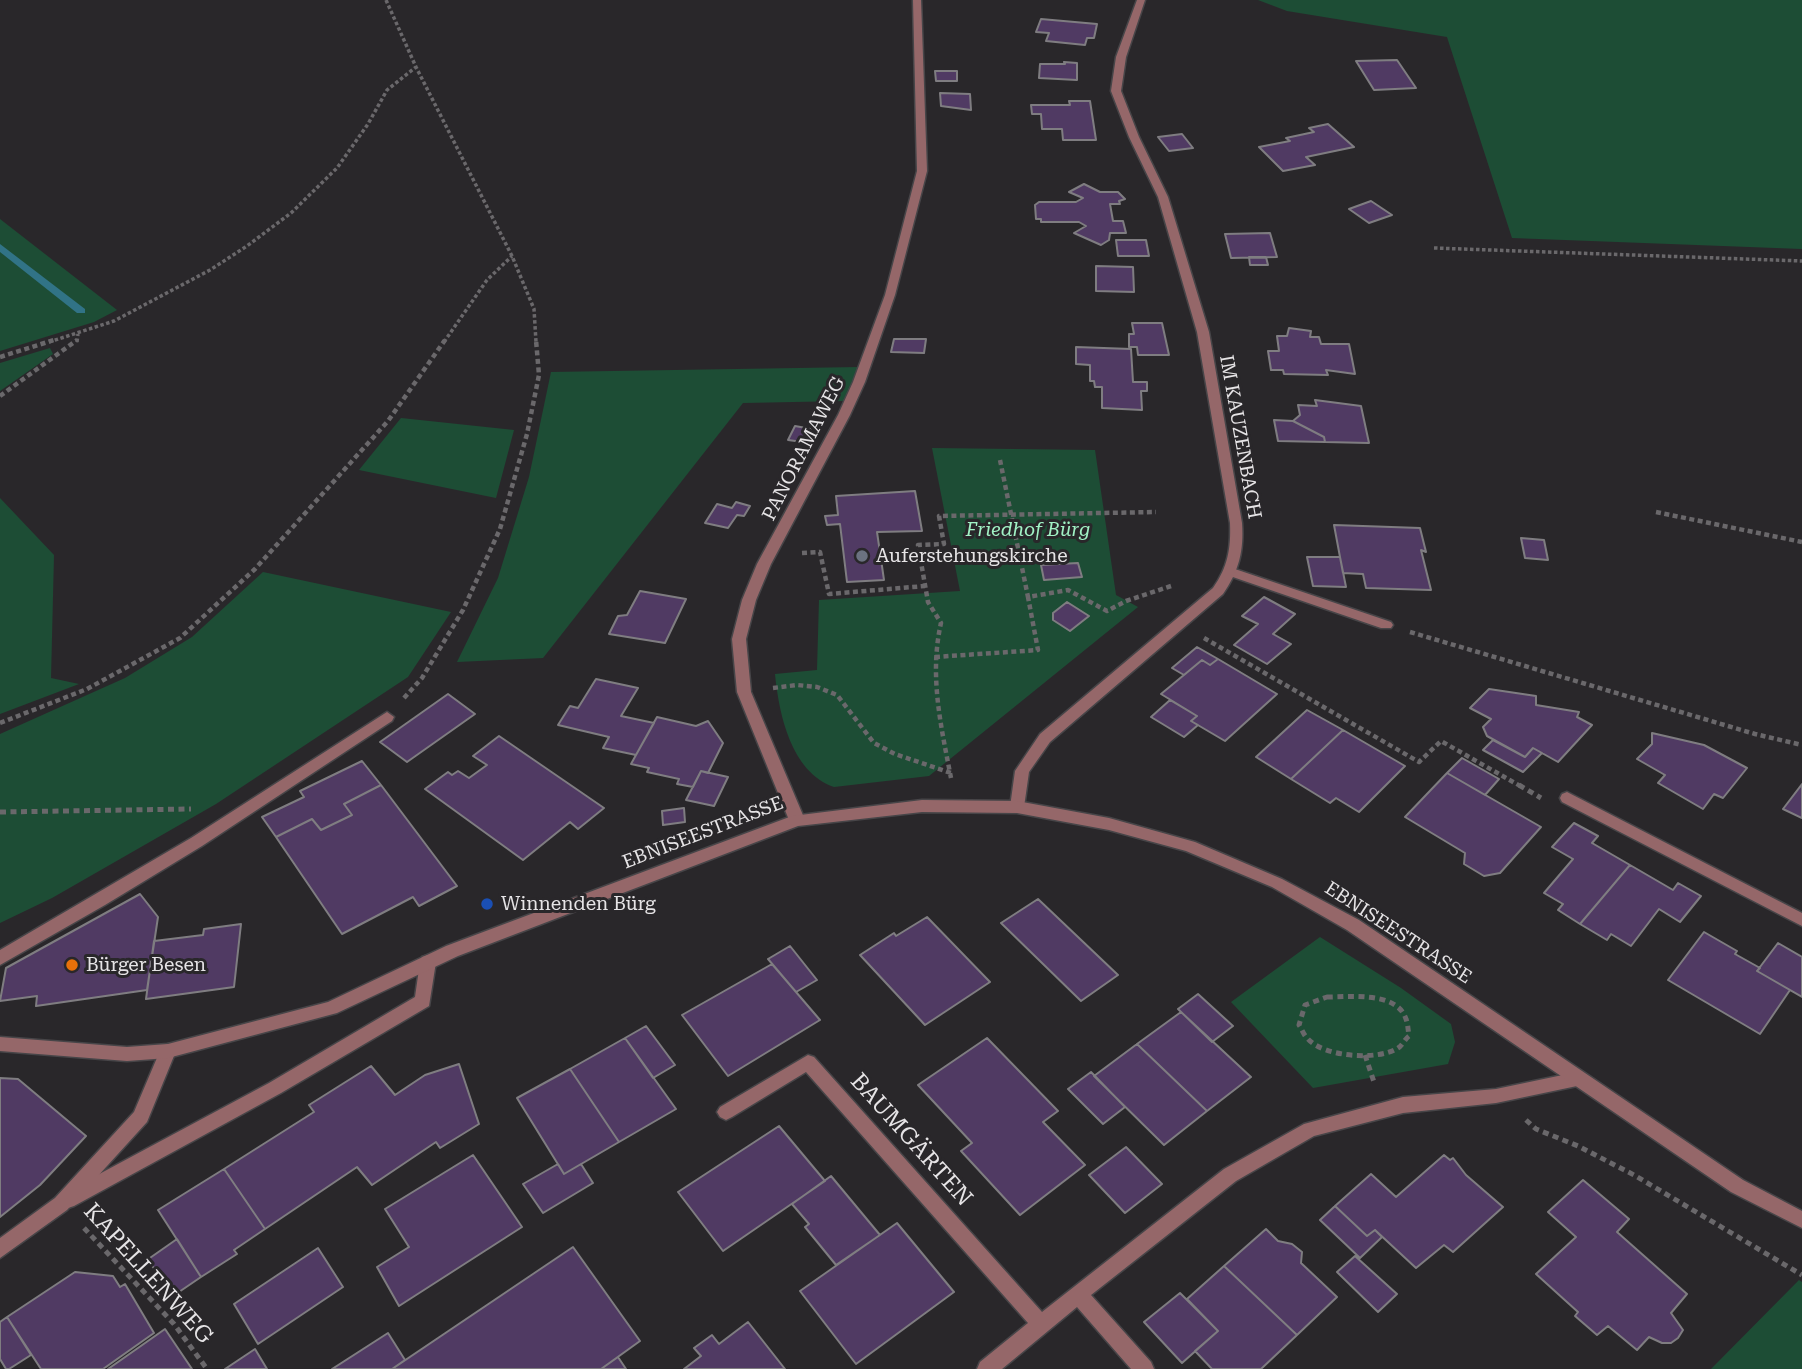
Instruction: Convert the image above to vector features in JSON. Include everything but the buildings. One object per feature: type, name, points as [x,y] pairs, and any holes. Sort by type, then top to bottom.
[{"type":"street","name":"PANORAMAWEG","points":[[797,820],[744,692],[739,639],[748,600],[859,382],[890,295],[922,171],[917,0]]},
{"type":"street","name":"IM KAUZENBACH","points":[[1141,0],[1121,57],[1116,91],[1134,137],[1163,197],[1203,332],[1236,523],[1238,549],[1232,572]]},
{"type":"street","points":[[1017,807],[1022,771],[1045,738],[1218,591],[1232,572],[1386,625]]},
{"type":"street","points":[[0,958],[133,882],[387,716]]},
{"type":"street","points":[[1567,797],[1802,920]]},
{"type":"street","name":"EBNISEESTRASSE","points":[[0,1044],[127,1054],[168,1051],[331,1008],[428,962],[797,820],[922,806],[1017,807],[1110,824],[1190,846],[1277,883],[1353,925],[1737,1186],[1802,1220]]},
{"type":"street","points":[[0,1249],[61,1204],[275,1088],[423,1001],[428,962]]},
{"type":"street","points":[[61,1204],[141,1117],[168,1051]]},
{"type":"street","name":"BAUMGÄRTEN","points":[[726,1112],[808,1062],[1041,1324]]},
{"type":"street","points":[[987,1369],[1077,1294],[1230,1175],[1310,1129],[1403,1105],[1496,1097],[1577,1079]]},
{"type":"street","points":[[1077,1294],[1144,1369]]},
{"type":"path","points":[[386,0],[416,67],[512,256],[534,309],[539,375],[527,434],[500,529],[463,610],[422,678],[387,716]]},
{"type":"path","points":[[0,356],[114,321],[210,270],[247,247],[291,213],[337,168],[368,124],[387,90],[416,67]]},
{"type":"path","points":[[1434,248],[1802,261]]},
{"type":"path","points":[[0,723],[87,690],[180,638],[255,569],[388,421],[486,280],[512,256]]},
{"type":"path","points":[[0,396],[77,342],[78,334]]},
{"type":"path","points":[[934,657],[1038,650],[1000,460]]},
{"type":"path","points":[[948,765],[934,657],[934,645],[941,623],[928,602],[918,545],[944,544],[939,516],[1156,512]]},
{"type":"path","points":[[1656,512],[1802,542]]},
{"type":"path","points":[[820,552],[829,594],[925,586]]},
{"type":"path","points":[[1028,597],[1068,590],[1107,611],[1126,601],[1174,585]]},
{"type":"path","points":[[1386,625],[1755,734],[1802,745]]},
{"type":"path","points":[[1223,649],[1419,762],[1441,741],[1541,798],[1567,797]]},
{"type":"path","points":[[744,692],[797,685],[817,687],[837,695],[874,743],[895,754],[951,773]]},
{"type":"path","points":[[0,813],[177,807],[239,815]]},
{"type":"path","points":[[1327,997],[1346,997],[1376,999],[1398,1008],[1410,1026],[1402,1049],[1379,1054],[1341,1055],[1314,1044],[1301,1032],[1298,1018],[1305,1005],[1327,997]]},
{"type":"path","points":[[1496,1097],[1536,1129],[1578,1146],[1634,1175],[1802,1275]]},
{"type":"path","name":"KAPELLENWEG","points":[[61,1204],[174,1324],[207,1369]]},
{"type":"green space","points":[[1258,0],[1802,0],[1802,249],[1512,238],[1447,37],[1287,11]]},
{"type":"green space","points":[[0,219],[117,310],[94,322],[0,351]]},
{"type":"green space","points":[[50,348],[53,354],[0,391],[0,363]]},
{"type":"green space","points":[[860,367],[844,401],[743,403],[543,658],[457,662],[498,578],[529,477],[551,372]]},
{"type":"green space","points":[[401,418],[514,430],[496,498],[359,470]]},
{"type":"green space","name":"Friedhof Bürg","points":[[932,448],[1095,450],[1116,595],[1138,607],[929,776],[834,787],[807,769],[797,755],[784,723],[775,674],[817,670],[819,600],[960,591]]},
{"type":"green space","points":[[0,498],[54,555],[51,678],[79,684],[0,714]]},
{"type":"green space","points":[[263,572],[451,612],[408,677],[216,804],[52,898],[0,923],[0,734],[125,678],[192,637]]},
{"type":"green space","points":[[1320,937],[1401,988],[1451,1024],[1455,1042],[1448,1064],[1313,1088],[1231,1002]]},
{"type":"green space","points":[[1799,1280],[1802,1282],[1802,1369],[1711,1369]]},
{"type":"waterway","points":[[0,247],[81,311]]},
{"type":"place","name":"Auferstehungskirche","points":[[862,556]]},
{"type":"place","name":"Winnenden Bürg","points":[[487,904]]},
{"type":"place","name":"Bürger Besen","points":[[72,965]]}]
